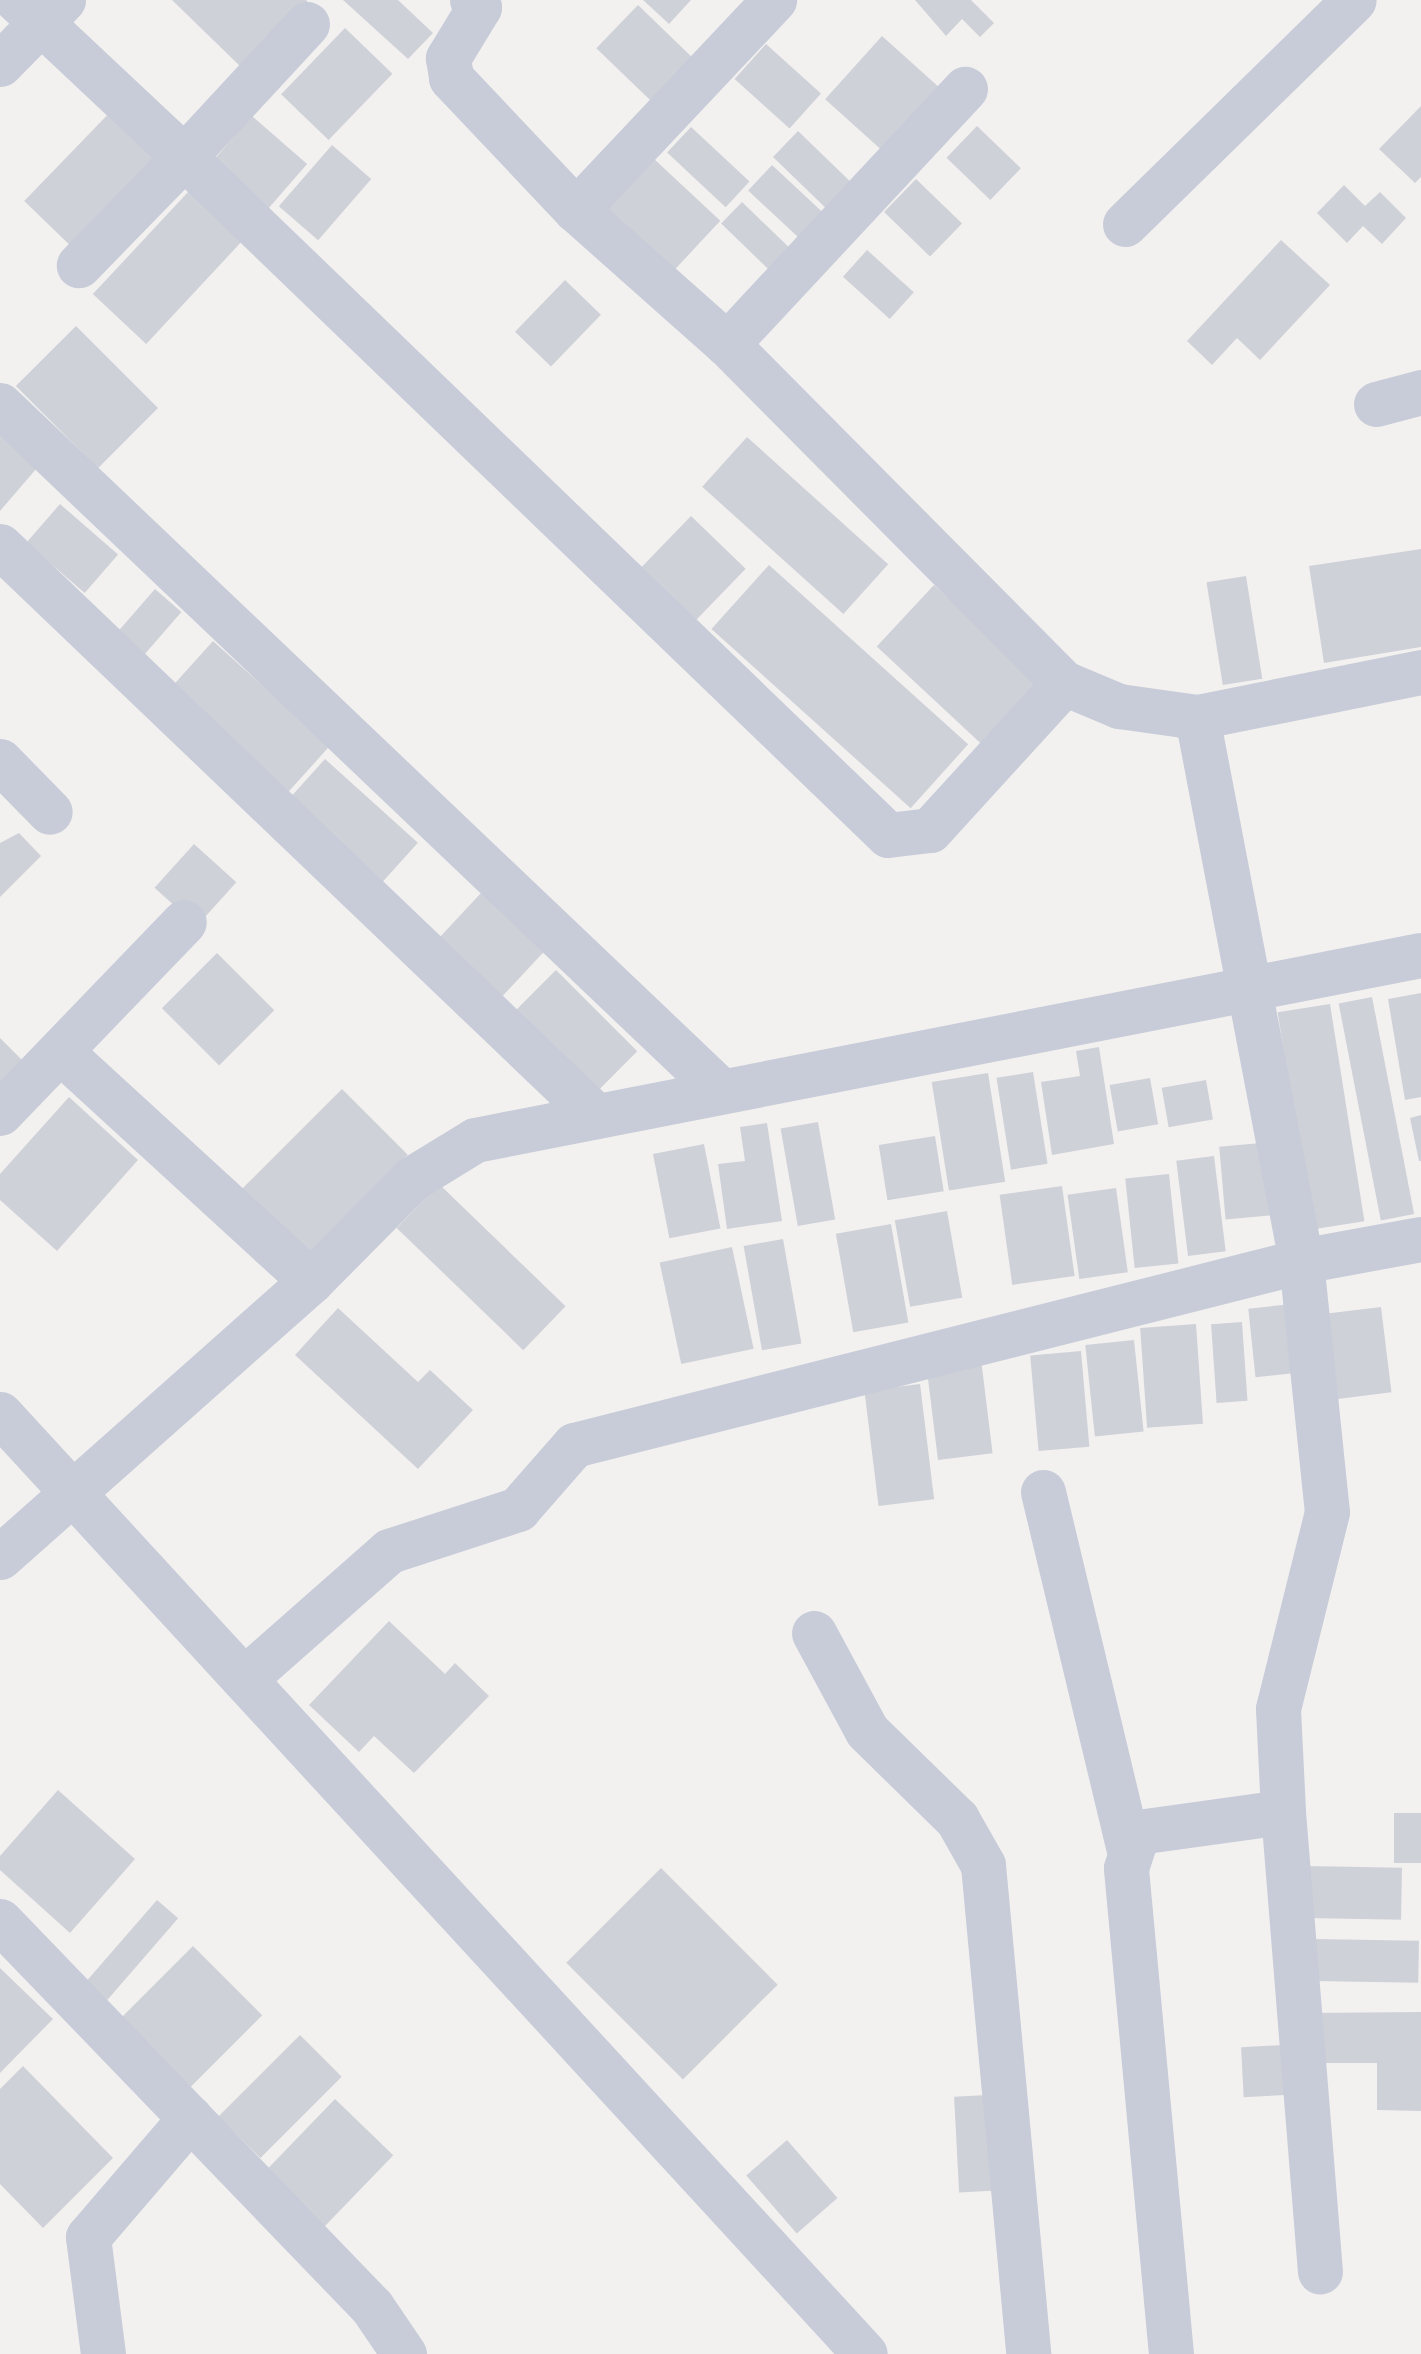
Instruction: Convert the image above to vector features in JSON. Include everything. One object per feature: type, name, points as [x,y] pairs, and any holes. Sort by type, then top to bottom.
[{"type":"street","points":[[576,210],[774,0]]},
{"type":"street","points":[[1125,224],[1354,0]]},
{"type":"street","points":[[479,2],[448,58],[452,78],[576,210],[727,344],[1064,684],[1119,706],[1197,717],[1421,672]]},
{"type":"street","points":[[0,64],[40,8],[184,157],[888,834],[930,830],[1064,684]]},
{"type":"street","points":[[79,264],[308,24]]},
{"type":"street","points":[[727,344],[965,89]]},
{"type":"street","points":[[1376,404],[1421,392]]},
{"type":"street","points":[[0,405],[719,1089]]},
{"type":"street","points":[[0,546],[594,1114]]},
{"type":"street","points":[[1197,717],[1252,985],[1301,1261],[1327,1512],[1278,1708],[1320,2272]]},
{"type":"street","points":[[0,760],[50,812]]},
{"type":"street","points":[[0,1112],[184,922]]},
{"type":"street","points":[[0,1556],[311,1282],[443,1155],[594,1114],[1421,955]]},
{"type":"street","points":[[61,1052],[311,1282]]},
{"type":"street","points":[[245,1678],[389,1550],[518,1508],[574,1445],[1301,1261],[1421,1239]]},
{"type":"street","points":[[0,1414],[77,1489],[245,1678],[865,2354]]},
{"type":"street","points":[[1043,1492],[1128,1846],[1171,2354]]},
{"type":"street","points":[[814,1633],[867,1731],[957,1819],[983,1865],[1028,2354]]},
{"type":"street","points":[[1128,1846],[1157,1828],[1284,1812]]},
{"type":"street","points":[[0,1922],[372,2307],[404,2354]]},
{"type":"street","points":[[103,2354],[88,2237],[190,2118]]},
{"type":"building","points":[[172,0],[306,0],[309,3],[244,70]]},
{"type":"building","points":[[343,0],[398,0],[433,33],[408,59]]},
{"type":"building","points":[[643,0],[691,0],[669,24]]},
{"type":"building","points":[[915,0],[971,0],[994,23],[980,37],[962,19],[946,36]]},
{"type":"building","points":[[638,5],[694,59],[652,102],[596,48]]},
{"type":"building","points":[[345,28],[392,74],[329,140],[281,94]]},
{"type":"building","points":[[882,36],[938,87],[882,150],[825,99]]},
{"type":"building","points":[[766,44],[821,94],[790,128],[735,79]]},
{"type":"building","points":[[118,104],[168,152],[74,249],[24,201]]},
{"type":"building","points":[[1421,106],[1421,177],[1415,183],[1379,149]]},
{"type":"building","points":[[252,116],[307,164],[264,213],[209,165]]},
{"type":"building","points":[[977,126],[1021,168],[990,200],[946,158]]},
{"type":"building","points":[[691,127],[750,182],[726,207],[667,153]]},
{"type":"building","points":[[798,131],[853,184],[828,210],[773,157]]},
{"type":"building","points":[[332,145],[371,179],[318,240],[279,206]]},
{"type":"building","points":[[653,158],[720,221],[673,271],[606,208]]},
{"type":"building","points":[[772,165],[823,213],[799,238],[748,191]]},
{"type":"building","points":[[916,179],[962,223],[930,257],[884,212]]},
{"type":"building","points":[[1344,185],[1365,206],[1380,192],[1406,218],[1382,244],[1363,226],[1347,243],[1317,213]]},
{"type":"building","points":[[189,191],[242,241],[146,344],[93,294]]},
{"type":"building","points":[[742,202],[793,251],[772,273],[721,224]]},
{"type":"building","points":[[1281,240],[1330,285],[1260,360],[1237,338],[1212,365],[1187,341]]},
{"type":"building","points":[[867,250],[914,292],[890,319],[843,277]]},
{"type":"building","points":[[565,280],[601,315],[551,367],[515,332]]},
{"type":"building","points":[[76,326],[158,408],[98,468],[16,386]]},
{"type":"building","points":[[0,436],[37,468],[0,511]]},
{"type":"building","points":[[747,437],[888,564],[843,614],[702,487]]},
{"type":"building","points":[[60,504],[118,555],[85,593],[27,542]]},
{"type":"building","points":[[691,516],[746,569],[696,620],[642,567]]},
{"type":"building","points":[[1421,549],[1421,647],[1324,663],[1309,566]]},
{"type":"building","points":[[769,565],[968,744],[911,808],[711,629]]},
{"type":"building","points":[[1246,576],[1262,679],[1223,685],[1206,582]]},
{"type":"building","points":[[934,585],[1043,687],[986,748],[877,646]]},
{"type":"building","points":[[155,589],[181,612],[139,660],[113,637]]},
{"type":"building","points":[[213,641],[330,746],[282,799],[165,694]]},
{"type":"building","points":[[325,759],[418,843],[379,886],[286,802]]},
{"type":"building","points":[[19,833],[41,856],[0,897],[0,843]]},
{"type":"building","points":[[194,844],[236,882],[197,926],[155,888]]},
{"type":"building","points":[[481,893],[544,952],[498,1001],[435,942]]},
{"type":"building","points":[[217,953],[274,1010],[219,1065],[162,1008]]},
{"type":"building","points":[[556,970],[637,1051],[595,1094],[514,1012]]},
{"type":"building","points":[[1421,993],[1421,1097],[1405,1100],[1388,999]]},
{"type":"building","points":[[1372,997],[1414,1214],[1381,1220],[1339,1003]]},
{"type":"building","points":[[1330,1004],[1364,1221],[1312,1230],[1278,1012]]},
{"type":"building","points":[[0,1038],[23,1061],[0,1085]]},
{"type":"building","points":[[1099,1047],[1114,1144],[1052,1155],[1041,1082],[1080,1076],[1076,1051]]},
{"type":"building","points":[[1033,1072],[1048,1164],[1011,1170],[996,1078]]},
{"type":"building","points":[[988,1073],[1005,1182],[949,1191],[932,1082]]},
{"type":"building","points":[[1150,1078],[1158,1124],[1118,1131],[1110,1085]]},
{"type":"building","points":[[1206,1080],[1213,1119],[1169,1127],[1162,1088]]},
{"type":"building","points":[[342,1089],[408,1155],[302,1260],[237,1194]]},
{"type":"building","points":[[69,1097],[138,1160],[57,1251],[0,1200],[0,1174]]},
{"type":"building","points":[[1421,1115],[1421,1161],[1419,1161],[1410,1118]]},
{"type":"building","points":[[818,1122],[835,1219],[798,1226],[781,1129]]},
{"type":"building","points":[[767,1123],[782,1221],[727,1229],[718,1164],[745,1161],[740,1127]]},
{"type":"building","points":[[935,1136],[944,1191],[887,1200],[879,1145]]},
{"type":"building","points":[[1273,1142],[1279,1215],[1226,1219],[1219,1147]]},
{"type":"building","points":[[704,1144],[720,1228],[669,1238],[653,1154]]},
{"type":"building","points":[[1214,1156],[1226,1251],[1188,1256],[1176,1161]]},
{"type":"building","points":[[1169,1174],[1178,1264],[1135,1268],[1125,1179]]},
{"type":"building","points":[[439,1184],[566,1306],[523,1350],[397,1228]]},
{"type":"building","points":[[1062,1186],[1075,1276],[1012,1285],[1000,1195]]},
{"type":"building","points":[[1116,1188],[1128,1272],[1079,1279],[1067,1195]]},
{"type":"building","points":[[947,1211],[962,1298],[910,1307],[895,1220]]},
{"type":"building","points":[[891,1224],[908,1322],[853,1332],[836,1234]]},
{"type":"building","points":[[783,1239],[801,1343],[762,1350],[744,1246]]},
{"type":"building","points":[[732,1247],[754,1349],[681,1364],[660,1262]]},
{"type":"building","points":[[1302,1303],[1309,1372],[1256,1377],[1248,1309]]},
{"type":"building","points":[[1381,1307],[1391,1392],[1338,1399],[1327,1314]]},
{"type":"building","points":[[338,1308],[418,1382],[430,1370],[473,1410],[418,1469],[295,1355]]},
{"type":"building","points":[[1242,1322],[1248,1401],[1217,1403],[1211,1324]]},
{"type":"building","points":[[1196,1324],[1203,1424],[1147,1428],[1140,1328]]},
{"type":"building","points":[[1134,1340],[1144,1431],[1095,1437],[1085,1345]]},
{"type":"building","points":[[1081,1351],[1089,1447],[1039,1451],[1030,1355]]},
{"type":"building","points":[[981,1359],[993,1453],[938,1460],[926,1366]]},
{"type":"building","points":[[920,1384],[934,1499],[879,1506],[864,1391]]},
{"type":"building","points":[[389,1621],[445,1674],[455,1663],[489,1696],[414,1773],[374,1736],[359,1752],[309,1705]]},
{"type":"building","points":[[58,1790],[135,1859],[70,1933],[0,1870],[0,1856]]},
{"type":"building","points":[[1394,1813],[1421,1813],[1421,1863],[1394,1863]]},
{"type":"building","points":[[1306,1866],[1402,1868],[1401,1920],[1305,1918]]},
{"type":"building","points":[[661,1868],[778,1985],[683,2079],[566,1963]]},
{"type":"building","points":[[157,1900],[178,1918],[107,2000],[86,1982]]},
{"type":"building","points":[[1314,1939],[1419,1941],[1418,1983],[1313,1981]]},
{"type":"building","points":[[193,1946],[262,2015],[188,2090],[119,2020]]},
{"type":"building","points":[[0,1968],[53,2019],[0,2073]]},
{"type":"building","points":[[1421,2012],[1421,2111],[1377,2110],[1377,2063],[1304,2063],[1303,2013]]},
{"type":"building","points":[[300,2035],[342,2077],[260,2158],[219,2116]]},
{"type":"building","points":[[1283,2045],[1286,2095],[1244,2097],[1241,2047]]},
{"type":"building","points":[[23,2066],[113,2158],[43,2228],[0,2184],[0,2089]]},
{"type":"building","points":[[1006,2094],[1011,2190],[959,2193],[954,2097]]},
{"type":"building","points":[[335,2099],[393,2155],[318,2233],[260,2177]]},
{"type":"building","points":[[787,2140],[838,2198],[797,2234],[746,2175]]}]
